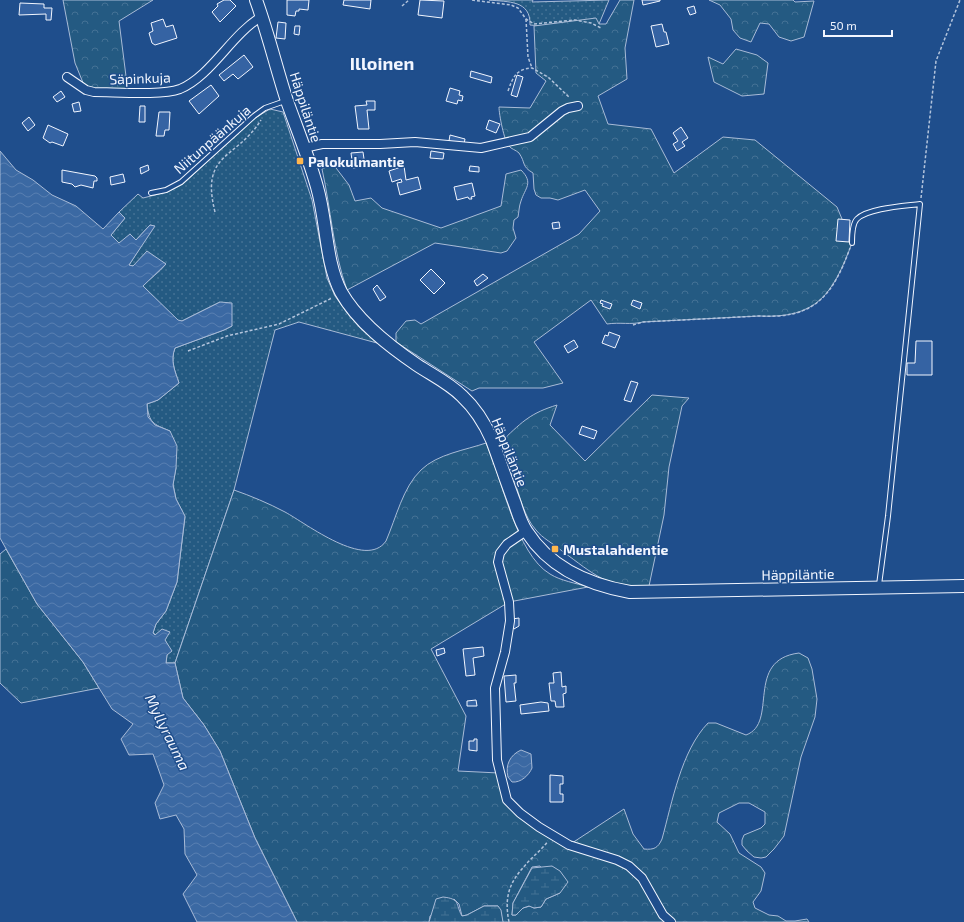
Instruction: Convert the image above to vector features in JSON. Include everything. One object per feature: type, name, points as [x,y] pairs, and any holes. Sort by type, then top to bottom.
[{"type":"street","name":"Häppiläntie","points":[[256,0],[287,100],[320,198],[334,276],[342,293],[366,324],[416,364],[446,383],[462,396],[474,410],[486,426],[492,440],[526,532],[538,546],[574,575],[611,589],[630,592],[964,586]]},
{"type":"street","name":"Säpinkuja","points":[[67,77],[86,90],[94,92],[160,92],[179,90],[200,77],[225,49],[251,24],[262,16]]},
{"type":"street","points":[[304,148],[322,144],[373,145],[415,142],[481,148],[530,137],[562,111],[578,106]]},
{"type":"street","points":[[526,532],[507,544],[500,553],[498,562],[509,602],[510,621],[505,652],[495,688],[497,760],[507,800],[520,813],[569,845],[617,860],[629,866],[642,878],[663,915],[672,922]]},
{"type":"lane","name":"Niitunpäänkuja","points":[[151,193],[166,190],[181,182],[254,116],[270,106],[287,100]]},
{"type":"lane","points":[[852,243],[854,225],[858,219],[876,211],[920,204],[888,516],[879,588]]},
{"type":"path","points":[[402,6],[409,0]]},
{"type":"path","points":[[472,0],[511,4],[518,8],[526,19],[534,24],[575,20],[591,23],[601,28]]},
{"type":"path","points":[[920,204],[936,61],[960,0]]},
{"type":"path","points":[[526,19],[528,57],[532,68],[548,77],[563,89],[578,106]]},
{"type":"path","points":[[508,91],[513,77],[519,71],[532,68]]},
{"type":"path","points":[[215,212],[210,193],[214,170],[220,161],[259,123],[270,106]]},
{"type":"path","points":[[633,325],[643,322],[759,316],[777,317],[794,314],[810,308],[826,295],[834,284],[852,243]]},
{"type":"path","points":[[188,351],[227,336],[279,324],[342,293]]},
{"type":"path","points":[[509,922],[507,905],[512,880],[546,844],[552,834]]},
{"type":"green space","points":[[63,0],[153,0],[119,21],[128,92],[86,90],[75,63]]},
{"type":"green space","points":[[489,0],[533,0],[532,2],[609,0],[599,24],[574,21],[543,26],[530,25],[527,11],[517,4]]},
{"type":"green space","points":[[620,0],[634,0],[625,48],[627,79],[598,96],[608,124],[651,129],[674,173],[723,137],[755,140],[837,207],[852,243],[838,276],[830,289],[820,300],[809,308],[795,313],[779,316],[607,324],[591,300],[534,342],[563,383],[543,388],[479,388],[472,391],[396,342],[396,333],[406,321],[415,320],[421,324],[579,234],[600,211],[585,190],[558,200],[541,198],[536,195],[533,173],[525,166],[519,153],[510,147],[505,139],[499,107],[530,108],[546,81],[536,73],[534,26],[596,18],[599,24],[606,24]]},
{"type":"green space","points":[[709,0],[814,1],[804,37],[791,41],[779,37],[769,24],[760,23],[751,42],[740,38],[733,30],[731,19],[720,5]]},
{"type":"green space","points":[[736,49],[757,55],[768,63],[764,94],[742,96],[714,82],[708,57],[723,64]]},
{"type":"green space","points":[[270,109],[283,112],[312,200],[327,278],[335,296],[361,329],[377,343],[299,322],[275,330],[234,490],[175,663],[166,663],[168,646],[165,640],[153,633],[156,624],[166,611],[177,582],[185,517],[176,499],[173,484],[176,468],[170,431],[153,422],[149,415],[147,404],[158,400],[179,383],[173,362],[175,348],[232,326],[220,302],[182,321],[178,321],[143,286],[166,264],[155,258],[132,266],[129,265],[154,226],[150,225],[136,240],[119,243],[111,235],[125,218],[119,212],[138,194],[143,198],[167,192],[183,184],[255,118]]},
{"type":"green space","points":[[333,164],[349,185],[355,201],[371,198],[382,208],[441,228],[501,206],[506,174],[521,170],[528,182],[520,203],[518,217],[514,220],[513,228],[516,238],[507,251],[501,253],[435,243],[347,290],[338,260],[322,169]]},
{"type":"green space","points":[[652,395],[689,398],[682,406],[669,467],[664,515],[649,586],[622,585],[602,578],[583,567],[536,530],[528,519],[523,506],[506,455],[504,439],[528,418],[540,411],[557,405],[550,425],[585,461]]},
{"type":"green space","points":[[486,443],[511,514],[528,550],[538,564],[550,574],[588,587],[509,602],[431,649],[466,716],[458,771],[499,773],[507,800],[569,845],[624,809],[633,834],[644,849],[653,849],[662,839],[684,763],[699,735],[708,723],[716,723],[746,735],[755,728],[760,718],[767,679],[772,667],[782,658],[799,653],[808,658],[812,669],[817,699],[815,717],[801,757],[784,836],[766,857],[754,857],[742,845],[742,840],[744,835],[761,828],[765,824],[765,812],[749,803],[739,803],[719,813],[717,822],[730,834],[739,853],[761,867],[765,873],[761,891],[753,902],[755,908],[769,915],[778,916],[786,921],[807,919],[809,922],[503,922],[498,906],[484,906],[462,916],[459,904],[454,899],[430,916],[429,922],[297,922],[255,838],[220,751],[204,725],[183,698],[175,663],[234,490],[285,512],[336,542],[351,548],[365,550],[377,549],[386,541],[400,503],[409,485],[421,470],[443,456]],"holes":[[[540,866],[560,893],[546,899],[541,907],[534,908],[530,906],[523,908],[516,915],[512,915],[513,903],[532,867]]]},
{"type":"green space","points":[[6,549],[37,604],[83,662],[99,688],[21,703],[0,683],[0,554]]},
{"type":"green space","points":[[552,866],[560,871],[568,882],[560,893],[546,899],[541,907],[534,908],[529,906],[523,908],[516,915],[512,915],[513,903],[532,868]]},
{"type":"green space","points":[[443,897],[453,899],[457,903],[462,916],[484,906],[498,906],[501,910],[503,922],[429,922],[436,899]]},
{"type":"water","name":"Myllyrauma","points":[[0,151],[16,170],[33,180],[52,195],[76,206],[103,229],[119,212],[125,218],[111,235],[119,243],[130,234],[136,240],[150,225],[155,226],[129,265],[133,266],[147,251],[166,264],[143,286],[178,320],[182,321],[220,302],[232,303],[232,326],[175,348],[173,362],[179,383],[158,400],[147,404],[148,417],[155,425],[170,431],[177,446],[176,468],[173,485],[176,499],[185,516],[177,582],[166,611],[156,624],[153,633],[155,635],[162,629],[170,632],[165,640],[172,651],[167,655],[166,663],[175,663],[183,698],[204,725],[220,751],[255,838],[297,922],[197,922],[183,894],[197,875],[185,854],[184,829],[176,815],[160,819],[155,803],[164,785],[153,754],[129,755],[121,739],[133,724],[112,709],[83,662],[37,604],[0,538]]},
{"type":"water","points":[[521,750],[531,754],[532,768],[524,778],[512,782],[508,777],[507,768],[511,758]]},
{"type":"building","points":[[224,0],[230,0],[236,6],[220,22],[212,12],[218,6],[217,4]]},
{"type":"building","points":[[287,0],[309,0],[308,10],[299,9],[299,11],[296,11],[295,16],[287,15]]},
{"type":"building","points":[[344,0],[371,0],[370,9],[343,5]]},
{"type":"building","points":[[420,0],[444,1],[442,18],[418,15]]},
{"type":"building","points":[[642,0],[660,0],[660,1],[643,5]]},
{"type":"building","points":[[20,3],[44,4],[44,8],[52,8],[51,20],[46,20],[46,14],[19,15]]},
{"type":"building","points":[[694,6],[696,13],[690,15],[687,8]]},
{"type":"building","points":[[163,19],[166,27],[173,25],[177,38],[155,45],[152,43],[149,33],[153,31],[151,23]]},
{"type":"building","points":[[278,22],[286,23],[285,39],[276,38]]},
{"type":"building","points":[[662,24],[669,44],[656,47],[651,26]]},
{"type":"building","points":[[295,26],[300,26],[299,35],[294,34]]},
{"type":"building","points":[[244,55],[253,67],[238,79],[233,74],[224,81],[219,75]]},
{"type":"building","points":[[471,71],[492,77],[491,83],[470,77]]},
{"type":"building","points":[[517,75],[523,77],[517,97],[511,95]]},
{"type":"building","points":[[211,85],[219,96],[199,114],[189,101]]},
{"type":"building","points":[[450,88],[460,91],[459,95],[463,96],[462,101],[458,100],[457,104],[446,101]]},
{"type":"building","points":[[61,91],[65,97],[57,102],[53,97]]},
{"type":"building","points":[[366,101],[375,101],[375,110],[367,110],[369,129],[358,129],[355,106],[367,105]]},
{"type":"building","points":[[79,102],[81,111],[74,112],[72,104]]},
{"type":"building","points":[[140,106],[145,106],[145,122],[139,122]]},
{"type":"building","points":[[159,112],[170,112],[169,130],[165,130],[164,136],[156,136]]},
{"type":"building","points":[[29,117],[35,125],[28,131],[22,123]]},
{"type":"building","points":[[489,120],[500,124],[496,133],[486,129]]},
{"type":"building","points":[[48,125],[68,134],[63,146],[52,142],[50,143],[43,138]]},
{"type":"building","points":[[681,127],[688,138],[682,142],[685,146],[677,151],[673,144],[678,141],[673,133]]},
{"type":"building","points":[[450,135],[465,139],[464,144],[449,141]]},
{"type":"building","points":[[431,151],[444,153],[443,159],[430,158]]},
{"type":"building","points":[[363,152],[364,159],[360,160],[360,167],[353,168],[351,153]]},
{"type":"building","points":[[148,165],[149,170],[141,174],[140,168]]},
{"type":"building","points":[[404,166],[406,180],[418,177],[421,189],[400,195],[397,183],[402,182],[401,179],[392,182],[389,171]]},
{"type":"building","points":[[470,166],[479,167],[479,172],[469,171]]},
{"type":"building","points":[[62,170],[95,176],[97,181],[94,181],[93,188],[81,185],[75,187],[72,184],[62,182]]},
{"type":"building","points":[[123,174],[125,182],[111,185],[110,177]]},
{"type":"building","points":[[472,183],[475,196],[471,197],[472,199],[469,199],[468,197],[457,200],[454,187]]},
{"type":"building","points":[[838,219],[850,220],[849,242],[836,241]]},
{"type":"building","points":[[559,222],[560,228],[553,229],[552,223]]},
{"type":"building","points":[[431,269],[445,283],[434,294],[420,280]]},
{"type":"building","points":[[483,274],[488,278],[477,286],[474,281]]},
{"type":"building","points":[[377,285],[386,297],[380,301],[373,289]]},
{"type":"building","points":[[601,300],[612,304],[610,309],[602,306],[603,304],[600,303]]},
{"type":"building","points":[[633,300],[642,303],[640,309],[631,305]]},
{"type":"building","points":[[609,332],[620,336],[615,348],[602,343],[605,335],[608,336]]},
{"type":"building","points":[[574,340],[578,347],[568,353],[564,346]]},
{"type":"building","points":[[916,341],[932,341],[932,375],[907,375],[907,363],[915,363]]},
{"type":"building","points":[[631,381],[638,383],[631,402],[624,400]]},
{"type":"building","points":[[582,426],[597,431],[594,439],[579,434]]},
{"type":"building","points":[[519,618],[519,626],[514,629],[512,619]]},
{"type":"building","points":[[483,647],[484,656],[473,658],[475,675],[466,676],[463,649]]},
{"type":"building","points":[[444,648],[445,653],[437,656],[436,650]]},
{"type":"building","points":[[561,672],[562,687],[566,686],[566,693],[563,694],[564,707],[556,707],[555,701],[551,701],[549,683],[554,683],[553,673]]},
{"type":"building","points":[[516,675],[516,683],[514,683],[516,701],[506,702],[504,676]]},
{"type":"building","points":[[476,700],[477,706],[467,706],[467,701]]},
{"type":"building","points":[[541,702],[548,703],[549,711],[521,714],[520,705]]},
{"type":"building","points":[[474,739],[477,739],[477,751],[469,750],[469,741],[474,741]]},
{"type":"building","points":[[550,775],[563,776],[563,784],[560,784],[560,794],[563,794],[563,802],[550,802]]},
{"type":"place","name":"Palokulmantie","points":[[300,161]]},
{"type":"place","name":"Mustalahdentie","points":[[555,549]]},
{"type":"district","name":"Illoinen","points":[[382,63]]}]
